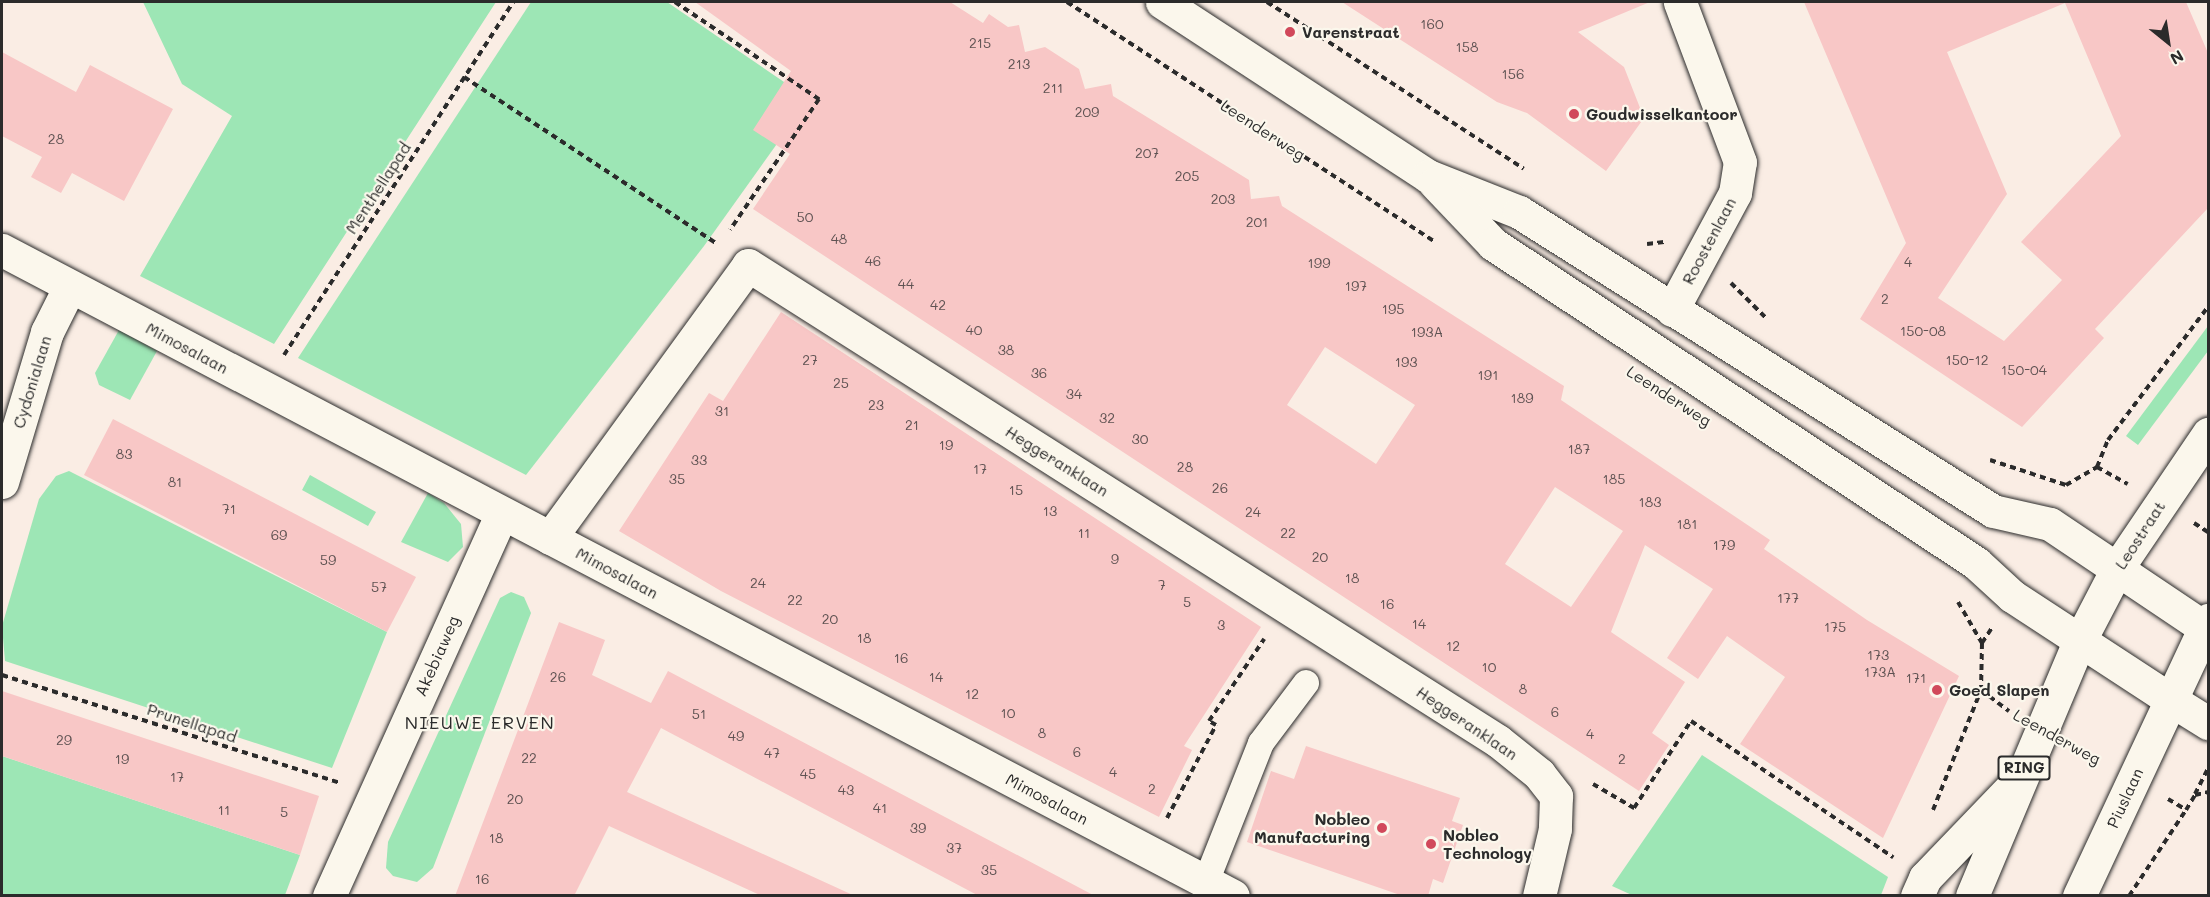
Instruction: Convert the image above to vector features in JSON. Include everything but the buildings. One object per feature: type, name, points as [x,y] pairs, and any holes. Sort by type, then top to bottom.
[{"type":"street","name":"Leenderweg","points":[[1162,2],[1428,176],[1519,212],[1994,511],[2050,524],[2207,626]]},
{"type":"street","name":"Roostenlaan","points":[[1672,310],[1735,193],[1740,162],[1680,2]]},
{"type":"street","name":"Leenderweg","points":[[1428,176],[1492,244],[1976,563],[2012,596],[2079,642],[2208,723]]},
{"type":"street","name":"Mimosalaan","points":[[2,250],[501,514],[1220,889]]},
{"type":"street","name":"Heggeranklaan","points":[[550,538],[748,265],[1498,741],[1539,774],[1556,796]]},
{"type":"street","name":"Cydonialaan","points":[[2,482],[47,332],[70,286]]},
{"type":"street","name":"Leostraat","points":[[2079,642],[2118,567],[2208,434]]},
{"type":"street","name":"Akebiaweg","points":[[331,895],[501,514]]},
{"type":"street","points":[[2171,700],[2207,626]]},
{"type":"street","name":"RING","points":[[1972,896],[2039,729],[2079,642]]},
{"type":"street","name":"Piuslaan","points":[[2079,896],[2171,700]]},
{"type":"street","points":[[1921,887],[2019,780]]},
{"type":"street","points":[[1539,896],[1555,829],[1556,796]]},
{"type":"lane","points":[[1220,889],[1261,743],[1306,682]]},
{"type":"path","name":"Menthellapad","points":[[263,388],[513,2]]},
{"type":"path","points":[[464,78],[719,246],[819,99],[675,2]]},
{"type":"path","name":"Leenderweg","points":[[1067,2],[1437,244]]},
{"type":"path","points":[[1267,2],[1527,171]]},
{"type":"path","points":[[1638,243],[1667,241]]},
{"type":"path","points":[[2097,467],[2108,440],[2208,307]]},
{"type":"path","points":[[1921,887],[1925,832],[1981,690],[1982,643],[1953,595]]},
{"type":"path","points":[[1149,852],[1216,725],[1209,721],[1286,606]]},
{"type":"path","name":"Prunellapad","points":[[2,675],[375,793]]},
{"type":"path","name":"Leenderweg","points":[[1981,690],[2039,729],[2186,810]]},
{"type":"path","points":[[1556,796],[1580,777],[1634,808],[1691,721],[1921,887]]},
{"type":"path","points":[[2129,896],[2186,810],[2208,768]]},
{"type":"path","points":[[2195,795],[2208,792]]},
{"type":"green space","points":[[143,2],[496,2],[274,344],[140,276],[232,116],[182,84]]},
{"type":"green space","points":[[531,2],[667,2],[809,99],[704,246],[526,475],[298,358]]},
{"type":"green space","points":[[2208,326],[2208,351],[2138,445],[2126,436]]},
{"type":"green space","points":[[119,330],[157,351],[130,400],[99,385],[95,373]]},
{"type":"green space","points":[[69,471],[387,632],[332,768],[5,661],[2,626],[39,499],[56,476]]},
{"type":"green space","points":[[310,475],[376,512],[368,526],[302,490]]},
{"type":"green space","points":[[428,493],[444,503],[461,524],[463,547],[448,562],[401,542]]},
{"type":"green space","points":[[511,592],[524,597],[531,613],[433,868],[417,882],[393,876],[386,868],[388,842],[500,598]]},
{"type":"green space","points":[[1702,755],[1888,877],[1881,895],[1634,896],[1612,886]]},
{"type":"green space","points":[[2,756],[300,855],[285,895],[2,896]]},
{"type":"place","name":"Varenstraat","points":[[1290,32]]},
{"type":"place","name":"Goudwisselkantoor","points":[[1574,114]]},
{"type":"place","name":"Goed Slapen","points":[[1937,690]]},
{"type":"place","name":"Nobleo Manufacturing","points":[[1382,828]]},
{"type":"place","name":"Nobleo Technology","points":[[1431,844]]},
{"type":"district","name":"NIEUWE ERVEN","points":[[480,722]]}]
